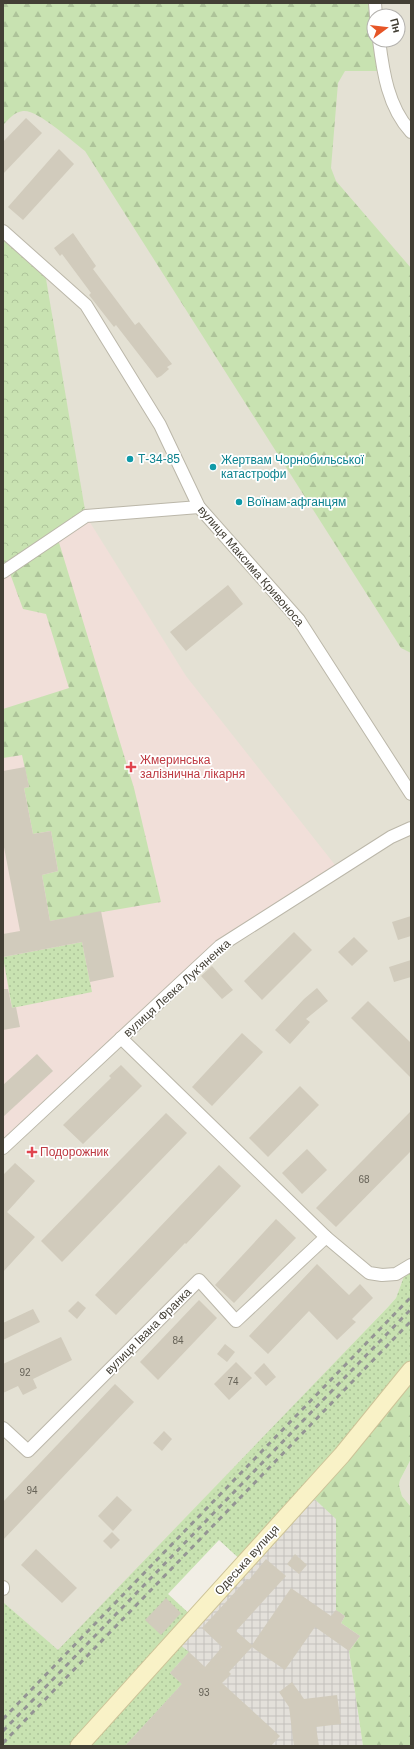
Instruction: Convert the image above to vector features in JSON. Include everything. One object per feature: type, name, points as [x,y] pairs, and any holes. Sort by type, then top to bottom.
[{"type":"main road","name":"Одеська вулиця","points":[[79,1746],[342,1455],[411,1370]]},
{"type":"street","points":[[380,48],[382,71],[395,110],[411,132]]},
{"type":"street","name":"вулиця Максима Кривоноса","points":[[3,231],[86,305],[160,425],[199,507],[299,620],[411,794]]},
{"type":"street","points":[[3,572],[86,516],[199,507]]},
{"type":"street","name":"вулиця Левка Лук'яненка","points":[[3,1148],[220,946],[391,837],[411,828]]},
{"type":"street","points":[[121,1038],[326,1237],[369,1273],[382,1275],[396,1274],[411,1265]]},
{"type":"street","name":"вулиця Івана Франка","points":[[3,1428],[28,1451],[199,1280],[236,1321],[326,1237]]},
{"type":"shaded area","points":[[3,3],[411,3],[411,1265],[407,1268],[396,1298],[388,1307],[58,1651],[3,1602]]},
{"type":"shaded area","name":"Жмеринська залізнична лікарня","points":[[86,516],[186,676],[339,870],[220,946],[3,1148],[3,572]]},
{"type":"shaded area","points":[[411,1459],[411,1507],[402,1496],[399,1485]]},
{"type":"shaded area","points":[[308,1493],[337,1519],[336,1609],[345,1616],[341,1623],[360,1636],[349,1651],[363,1746],[79,1746]]},
{"type":"green space","points":[[3,3],[375,3],[375,8],[366,8],[366,48],[376,48],[383,71],[345,71],[338,83],[331,168],[336,181],[411,268],[411,653],[401,648],[85,151],[45,120],[29,112],[23,111],[17,113],[3,125]]},
{"type":"green space","points":[[3,231],[44,267],[86,516],[3,572]]},
{"type":"green space","points":[[57,536],[134,788],[161,902],[50,921],[42,875],[58,871],[51,831],[33,834],[24,788],[29,787],[22,755],[3,758],[3,709],[69,688],[46,614],[23,609],[8,568]]},
{"type":"green space","points":[[82,942],[92,992],[12,1008],[3,957]]},
{"type":"green space","points":[[411,1265],[411,1370],[244,1563],[219,1540],[168,1594],[194,1618],[174,1640],[189,1652],[170,1673],[182,1684],[125,1746],[3,1746],[3,1602],[58,1650],[388,1307],[396,1298],[407,1268]]},
{"type":"green space","points":[[411,1370],[411,1459],[399,1485],[402,1496],[411,1507],[411,1746],[363,1746],[349,1651],[360,1636],[341,1623],[345,1616],[336,1610],[336,1519],[308,1493]]},
{"type":"building","points":[[26,118],[42,133],[3,174],[3,142]]},
{"type":"building","points":[[59,149],[74,164],[23,220],[8,207]]},
{"type":"building","points":[[73,233],[96,266],[93,269],[135,325],[139,322],[172,364],[167,367],[169,369],[161,376],[157,378],[116,325],[114,327],[89,295],[91,293],[62,254],[60,256],[54,248]]},
{"type":"building","points":[[228,585],[243,604],[186,651],[170,632]]},
{"type":"building","points":[[25,767],[29,787],[24,788],[33,834],[51,831],[58,871],[42,875],[50,921],[101,911],[114,977],[90,982],[82,942],[3,957],[3,934],[20,931],[3,842],[3,771]]},
{"type":"building","points":[[411,916],[411,936],[398,940],[392,922]]},
{"type":"building","points":[[294,932],[312,950],[262,1000],[244,981]]},
{"type":"building","points":[[354,937],[368,951],[352,966],[338,952]]},
{"type":"building","points":[[411,960],[411,977],[394,982],[389,967]]},
{"type":"building","points":[[212,966],[233,990],[222,999],[201,976]]},
{"type":"building","points":[[317,988],[328,1001],[306,1019],[310,1022],[290,1044],[275,1030],[304,999]]},
{"type":"building","points":[[3,989],[8,989],[12,1008],[16,1007],[20,1027],[3,1030]]},
{"type":"building","points":[[368,1001],[411,1043],[411,1078],[351,1018]]},
{"type":"building","points":[[242,1033],[263,1052],[212,1106],[192,1087]]},
{"type":"building","points":[[37,1054],[53,1071],[3,1117],[3,1085]]},
{"type":"building","points":[[121,1065],[142,1086],[83,1144],[63,1125],[111,1078],[109,1076]]},
{"type":"building","points":[[300,1086],[319,1105],[268,1157],[249,1138]]},
{"type":"building","points":[[411,1111],[411,1151],[336,1227],[316,1208]]},
{"type":"building","points":[[166,1113],[187,1133],[62,1262],[41,1241]]},
{"type":"building","points":[[307,1149],[327,1170],[302,1194],[282,1173]]},
{"type":"building","points":[[15,1163],[35,1181],[7,1212],[35,1237],[3,1272],[3,1175]]},
{"type":"building","points":[[219,1165],[241,1186],[116,1315],[95,1295]]},
{"type":"building","points":[[276,1219],[296,1238],[234,1303],[215,1285]]},
{"type":"building","points":[[317,1264],[349,1295],[360,1284],[373,1298],[352,1319],[356,1322],[337,1340],[309,1311],[268,1354],[249,1336]]},
{"type":"building","points":[[199,1300],[217,1318],[158,1380],[140,1362]]},
{"type":"building","points":[[78,1301],[86,1308],[77,1319],[68,1311]]},
{"type":"building","points":[[33,1309],[40,1322],[3,1340],[3,1323]]},
{"type":"building","points":[[61,1337],[72,1360],[33,1379],[37,1388],[23,1395],[18,1386],[3,1393],[3,1364]]},
{"type":"building","points":[[225,1344],[235,1352],[227,1362],[217,1354]]},
{"type":"building","points":[[236,1362],[252,1378],[229,1400],[214,1384]]},
{"type":"building","points":[[264,1363],[276,1377],[266,1386],[254,1373]]},
{"type":"building","points":[[115,1384],[134,1402],[3,1540],[3,1502]]},
{"type":"building","points":[[164,1431],[172,1439],[162,1451],[153,1443]]},
{"type":"building","points":[[117,1496],[132,1510],[113,1531],[98,1516]]},
{"type":"building","points":[[112,1532],[120,1540],[111,1549],[103,1541]]},
{"type":"building","points":[[36,1549],[77,1588],[62,1603],[21,1565]]},
{"type":"building","points":[[295,1554],[307,1565],[299,1574],[287,1564]]},
{"type":"building","points":[[266,1559],[286,1576],[236,1631],[252,1645],[291,1588],[331,1616],[336,1610],[345,1616],[341,1623],[360,1636],[349,1651],[315,1627],[285,1670],[252,1647],[229,1672],[231,1674],[222,1683],[280,1736],[271,1746],[125,1746],[182,1684],[170,1673],[189,1652],[205,1667],[222,1647],[202,1628],[247,1579],[249,1580]]},
{"type":"building","points":[[166,1598],[181,1613],[161,1635],[145,1620]]},
{"type":"building","points":[[292,1682],[304,1699],[337,1695],[341,1724],[316,1727],[319,1746],[294,1746],[289,1707],[279,1692]]},
{"type":"railway","points":[[3,1719],[411,1297]]},
{"type":"railway","points":[[3,1731],[411,1309]]},
{"type":"railway","points":[[3,1743],[411,1321]]},
{"type":"place","name":"Т-34-85","points":[[130,459]]},
{"type":"place","name":"Жертвам Чорнобильської катастрофи","points":[[213,467]]},
{"type":"place","name":"Воїнам-афганцям","points":[[239,502]]},
{"type":"place","name":"Жмеринська залізнична лікарня","points":[[131,767]]},
{"type":"place","name":"Подорожник","points":[[32,1152]]}]
